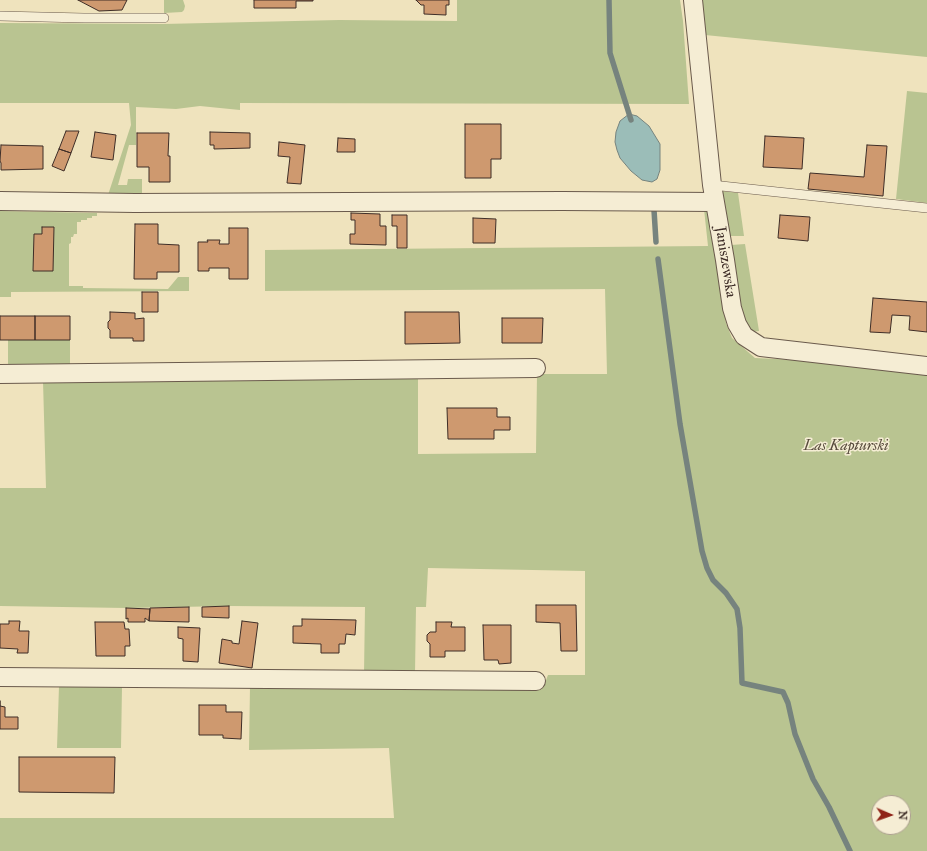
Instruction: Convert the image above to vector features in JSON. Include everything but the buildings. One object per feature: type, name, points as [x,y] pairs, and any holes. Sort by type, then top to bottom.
[{"type":"street","name":"Janiszewska","points":[[693,0],[714,193],[732,308],[737,324],[744,336],[760,347],[927,366]]},
{"type":"street","points":[[0,200],[135,203],[562,201],[714,193]]},
{"type":"street","points":[[0,374],[536,368]]},
{"type":"street","points":[[0,677],[536,681]]},
{"type":"lane","points":[[0,16],[164,18]]},
{"type":"lane","points":[[714,193],[927,208]]},
{"type":"green space","points":[[164,0],[183,0],[185,6],[184,10],[182,12],[164,13]]},
{"type":"green space","points":[[457,0],[680,0],[689,104],[240,103],[240,110],[200,106],[176,109],[136,107],[136,145],[129,145],[118,185],[127,185],[128,179],[142,179],[142,195],[108,195],[131,125],[129,103],[0,103],[0,23],[163,24],[339,20],[457,21]]},
{"type":"green space","points":[[701,0],[927,0],[927,57],[705,35]]},
{"type":"green space","points":[[907,91],[927,93],[927,203],[896,199]]},
{"type":"green space","points":[[722,191],[738,193],[744,236],[730,236],[720,194]]},
{"type":"green space","name":"Las Kapturski","points":[[709,208],[726,323],[732,338],[755,358],[818,361],[927,372],[927,851],[0,851],[0,818],[394,818],[389,748],[249,750],[250,687],[543,688],[548,675],[585,675],[585,571],[428,568],[426,607],[416,607],[415,673],[364,673],[365,607],[229,606],[126,608],[0,606],[0,488],[46,488],[43,381],[418,378],[418,454],[536,453],[537,374],[607,374],[605,289],[265,291],[265,250],[708,246],[704,209]]},
{"type":"green space","points":[[0,211],[97,213],[97,216],[92,216],[92,218],[87,218],[87,220],[77,222],[77,234],[74,234],[73,237],[71,237],[71,243],[69,244],[69,286],[83,286],[83,288],[168,289],[178,277],[189,277],[189,291],[11,292],[11,297],[0,297]]},
{"type":"green space","points":[[745,244],[759,331],[751,332],[741,317],[731,245]]},
{"type":"green space","points":[[8,340],[70,340],[70,364],[8,365]]},
{"type":"green space","points":[[59,686],[122,687],[121,748],[57,748]]},
{"type":"water","points":[[629,114],[637,116],[649,126],[660,144],[660,170],[657,179],[652,182],[642,180],[631,171],[620,158],[617,150],[615,142],[616,132],[620,121]]},
{"type":"waterway","points":[[609,0],[610,53],[631,120]]},
{"type":"waterway","points":[[654,210],[656,242]]},
{"type":"waterway","points":[[658,259],[680,424],[702,551],[707,568],[713,580],[726,593],[737,609],[740,628],[742,683],[783,692],[788,703],[795,734],[813,779],[829,807],[850,851]]}]
